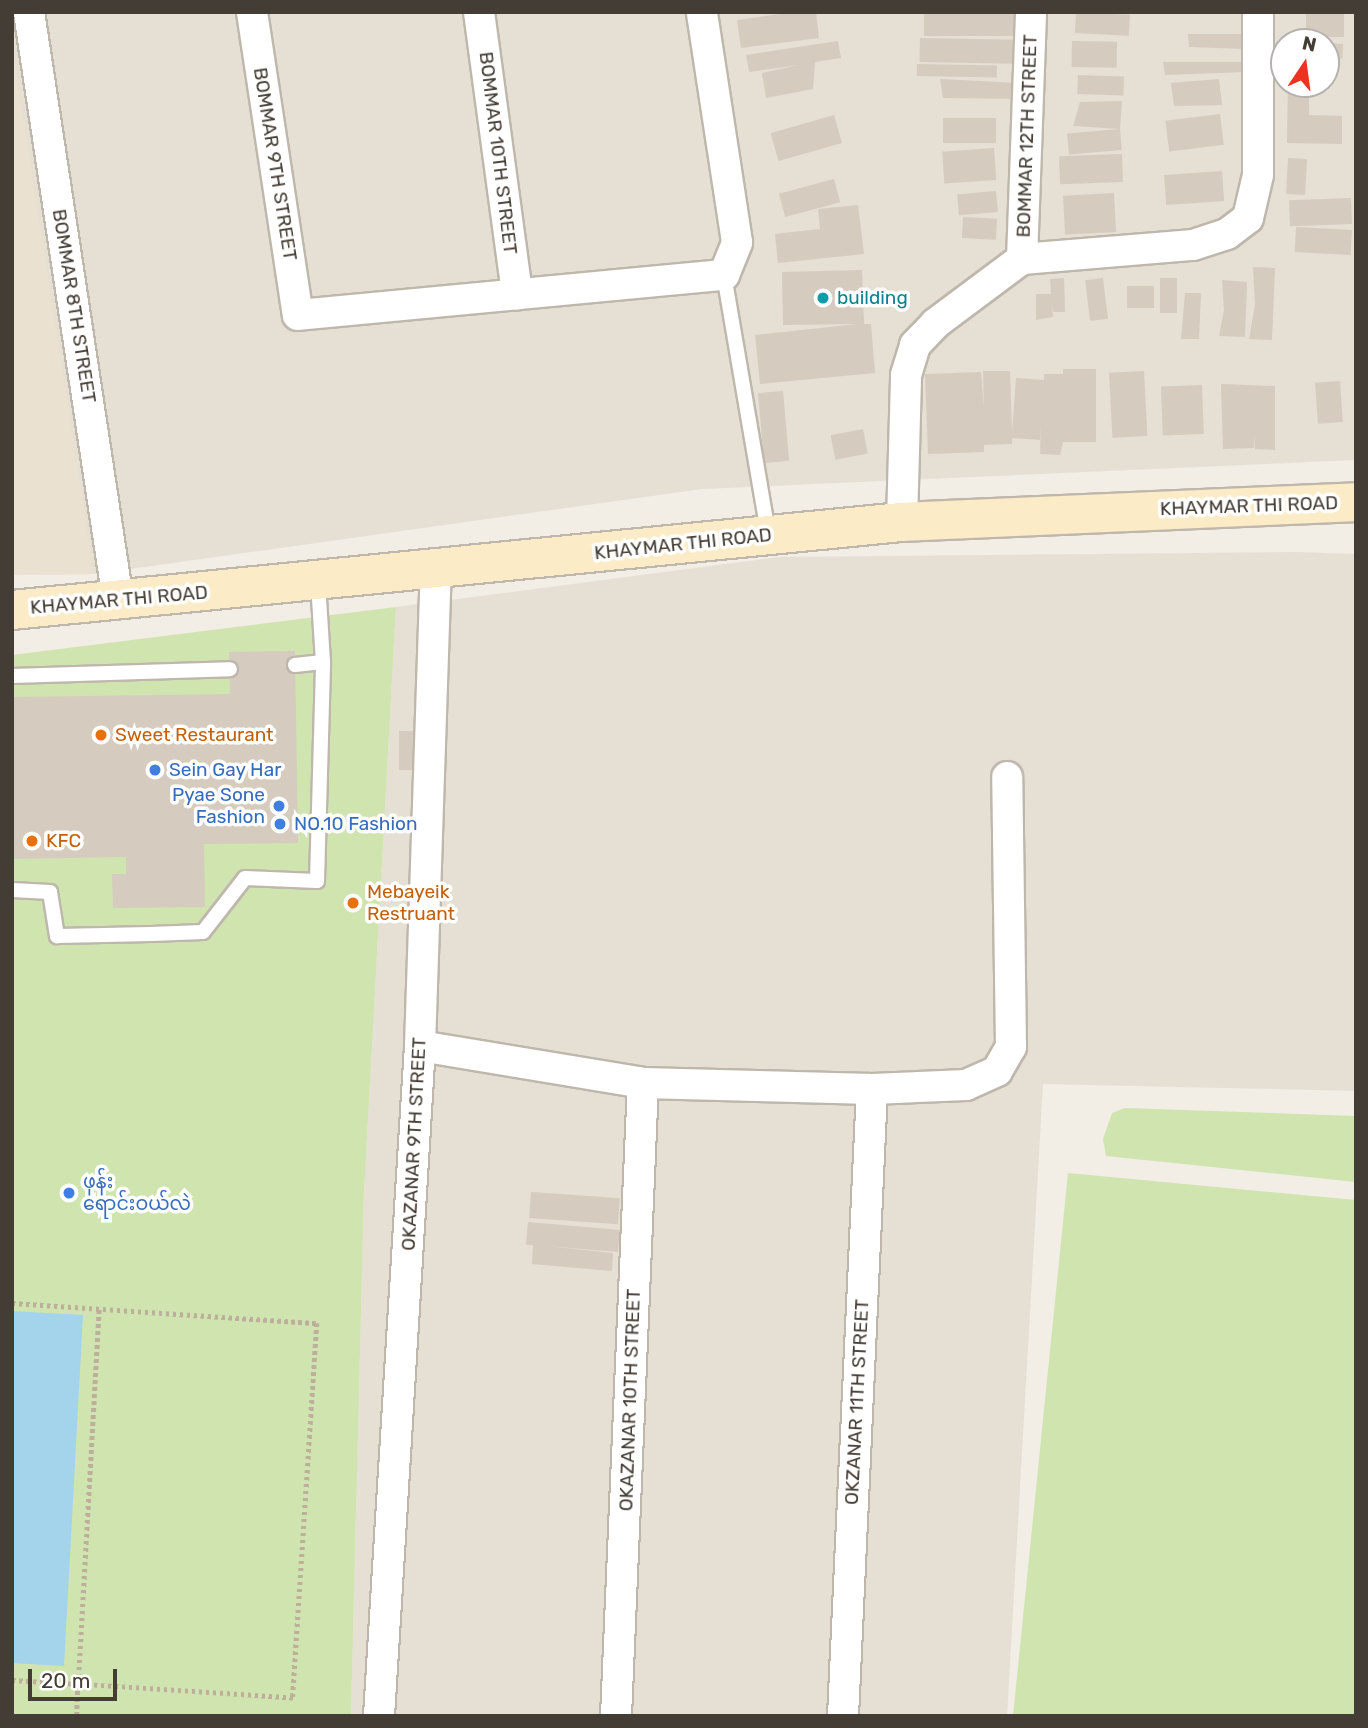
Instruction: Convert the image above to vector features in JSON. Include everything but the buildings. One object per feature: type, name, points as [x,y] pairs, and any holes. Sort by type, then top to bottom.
[{"type":"main road","name":"KHAYMAR THI ROAD","points":[[12,610],[436,572],[902,522],[1356,502]]},
{"type":"street","name":"BOMMAR 8TH STREET","points":[[29,12],[118,600]]},
{"type":"street","name":"BOMMAR 9TH STREET","points":[[252,12],[298,315],[517,294]]},
{"type":"street","name":"BOMMAR 10TH STREET","points":[[480,12],[517,294]]},
{"type":"street","points":[[517,294],[724,275],[737,242],[702,12]]},
{"type":"street","name":"BOMMAR 12TH STREET","points":[[1022,259],[1031,12]]},
{"type":"street","points":[[902,522],[906,375],[915,345],[936,323],[1022,259],[1193,245],[1227,234],[1248,218],[1258,175],[1258,12]]},
{"type":"street","name":"OKAZANAR 9TH STREET","points":[[379,1716],[420,1046],[436,572]]},
{"type":"street","points":[[420,1046],[643,1083],[872,1088],[965,1085],[997,1072],[1011,1047],[1007,777]]},
{"type":"street","name":"OKAZANAR 10TH STREET","points":[[616,1716],[643,1083]]},
{"type":"street","name":"OKZANAR 11TH STREET","points":[[843,1716],[872,1088]]},
{"type":"lane","points":[[724,275],[768,535]]},
{"type":"lane","points":[[12,890],[50,892],[57,936],[203,932],[244,878],[317,881],[323,662],[318,582]]},
{"type":"lane","points":[[295,665],[323,662]]},
{"type":"lane","points":[[12,676],[230,668]]},
{"type":"path","points":[[12,1303],[317,1323],[293,1698],[12,1680]]},
{"type":"path","points":[[78,1716],[99,1308]]},
{"type":"shaded area","points":[[12,12],[1356,12],[1356,460],[702,489],[94,574],[12,575]]},
{"type":"shaded area","points":[[12,44],[94,574],[12,575]]},
{"type":"shaded area","points":[[1296,552],[1356,554],[1356,1091],[1043,1084],[1007,1716],[351,1716],[364,1193],[396,607],[780,557]]},
{"type":"green space","points":[[396,607],[364,1193],[351,1716],[12,1716],[12,655]]},
{"type":"green space","points":[[1125,1108],[1356,1116],[1356,1182],[1106,1156],[1103,1139],[1112,1113]]},
{"type":"green space","points":[[1068,1173],[1356,1200],[1356,1716],[1013,1716]]},
{"type":"water","points":[[12,1311],[83,1315],[64,1666],[12,1663]]},
{"type":"place","name":"building","points":[[823,298]]},
{"type":"place","name":"Sweet Restaurant","points":[[101,735]]},
{"type":"place","name":"Sein Gay Har","points":[[155,770]]},
{"type":"place","name":"Pyae Sone Fashion","points":[[279,806]]},
{"type":"place","name":"NO.10 Fashion","points":[[280,824]]},
{"type":"place","name":"KFC","points":[[32,841]]},
{"type":"place","name":"Mebayeik Restruant","points":[[353,903]]},
{"type":"place","name":"ဖုန်း ရောင်းဝယ်လဲ","points":[[69,1193]]}]
